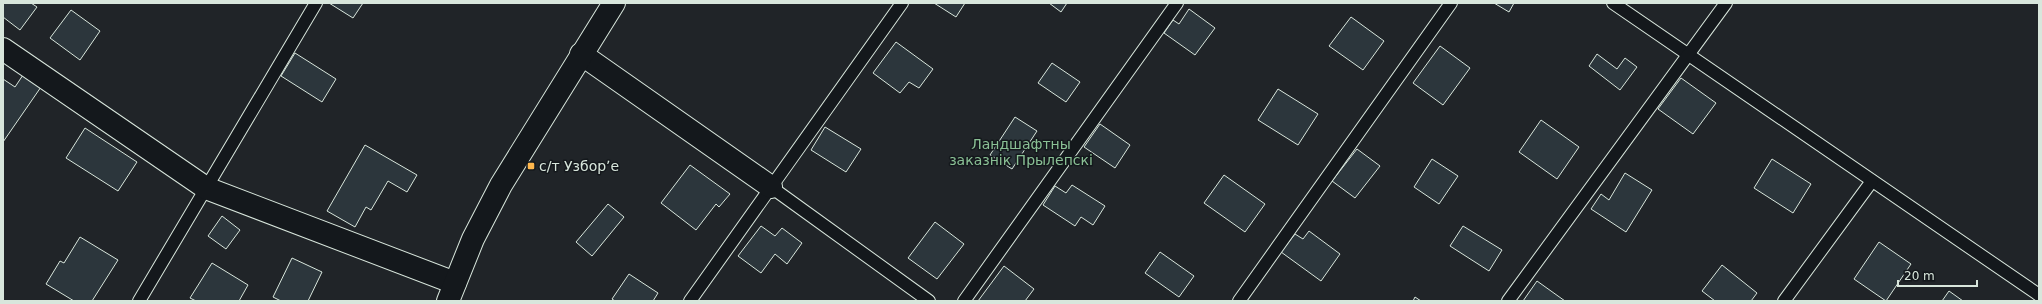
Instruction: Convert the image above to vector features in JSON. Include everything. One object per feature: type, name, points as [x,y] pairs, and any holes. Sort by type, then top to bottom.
[{"type":"street","points":[[3,49],[206,188],[451,292],[473,239],[501,185],[614,3]]},
{"type":"street","points":[[581,54],[771,187]]},
{"type":"lane","points":[[139,301],[316,3]]},
{"type":"lane","points":[[690,301],[902,3]]},
{"type":"lane","points":[[964,301],[1177,3]]},
{"type":"lane","points":[[1239,301],[1451,3]]},
{"type":"lane","points":[[1613,3],[2039,295]]},
{"type":"lane","points":[[1508,301],[1726,3]]},
{"type":"lane","points":[[1784,301],[1872,181]]},
{"type":"lane","points":[[771,187],[930,301]]},
{"type":"green space","name":"Ландшафтны заказнік Прылепскі","points":[[3,3],[2039,3],[2039,301],[3,301]]},
{"type":"building","points":[[3,3],[31,3],[37,7],[20,30],[3,17]]},
{"type":"building","points":[[329,3],[363,3],[353,18]]},
{"type":"building","points":[[934,3],[965,3],[956,17]]},
{"type":"building","points":[[1049,3],[1067,3],[1061,12]]},
{"type":"building","points":[[1494,3],[1514,3],[1509,12]]},
{"type":"building","points":[[1189,9],[1215,28],[1195,55],[1164,33],[1173,20],[1179,24]]},
{"type":"building","points":[[71,10],[100,31],[80,60],[50,38]]},
{"type":"building","points":[[1351,17],[1384,41],[1363,70],[1329,46]]},
{"type":"building","points":[[896,42],[933,69],[919,88],[909,82],[900,93],[873,73]]},
{"type":"building","points":[[1440,46],[1470,68],[1443,105],[1413,83]]},
{"type":"building","points":[[295,53],[336,79],[322,102],[281,76]]},
{"type":"building","points":[[1597,54],[1617,69],[1625,58],[1637,67],[1620,90],[1589,66]]},
{"type":"building","points":[[1052,63],[1080,82],[1066,102],[1038,83]]},
{"type":"building","points":[[23,75],[41,87],[3,142],[3,79],[15,87]]},
{"type":"building","points":[[1681,78],[1716,103],[1693,134],[1658,109]]},
{"type":"building","points":[[1278,89],[1318,114],[1298,145],[1258,120]]},
{"type":"building","points":[[1015,117],[1037,131],[1012,169],[990,155]]},
{"type":"building","points":[[1541,120],[1579,147],[1557,179],[1519,152]]},
{"type":"building","points":[[1100,124],[1130,145],[1115,168],[1084,147]]},
{"type":"building","points":[[825,127],[861,149],[846,172],[811,150]]},
{"type":"building","points":[[85,128],[137,162],[118,191],[66,158]]},
{"type":"building","points":[[365,145],[417,175],[407,192],[388,181],[371,210],[366,207],[355,227],[327,211]]},
{"type":"building","points":[[1357,149],[1380,166],[1355,198],[1332,181]]},
{"type":"building","points":[[1432,159],[1458,176],[1439,204],[1414,187]]},
{"type":"building","points":[[1772,159],[1811,184],[1793,213],[1754,188]]},
{"type":"building","points":[[690,165],[730,194],[719,207],[716,204],[696,230],[661,203]]},
{"type":"building","points":[[1625,173],[1652,190],[1626,232],[1591,209],[1601,194],[1609,200]]},
{"type":"building","points":[[1224,175],[1265,204],[1245,232],[1204,203]]},
{"type":"building","points":[[1072,185],[1105,206],[1093,225],[1081,217],[1075,226],[1043,205],[1055,186],[1066,193]]},
{"type":"building","points":[[608,204],[624,217],[592,256],[576,242]]},
{"type":"building","points":[[222,216],[240,230],[226,249],[208,236]]},
{"type":"building","points":[[935,222],[964,244],[937,279],[908,258]]},
{"type":"building","points":[[761,226],[775,236],[782,228],[802,243],[787,264],[775,254],[761,273],[738,256]]},
{"type":"building","points":[[1463,226],[1502,250],[1489,271],[1450,246]]},
{"type":"building","points":[[1309,231],[1340,254],[1321,281],[1281,252],[1295,234],[1303,239]]},
{"type":"building","points":[[80,237],[118,260],[92,301],[74,301],[46,284],[60,261],[64,263]]},
{"type":"building","points":[[1879,242],[1911,264],[1886,301],[1854,279]]},
{"type":"building","points":[[1160,252],[1194,276],[1179,297],[1145,273]]},
{"type":"building","points":[[292,258],[322,272],[308,301],[281,301],[273,297]]},
{"type":"building","points":[[212,263],[248,285],[239,301],[196,301],[190,298]]},
{"type":"building","points":[[1722,265],[1757,293],[1751,301],[1715,301],[1702,291]]},
{"type":"building","points":[[1004,266],[1034,289],[1025,301],[978,301]]},
{"type":"building","points":[[629,274],[658,293],[653,301],[615,301],[612,299]]},
{"type":"building","points":[[1537,281],[1565,301],[1523,301]]},
{"type":"building","points":[[1949,291],[1963,301],[1942,301]]},
{"type":"building","points":[[1415,297],[1421,301],[1413,301]]},
{"type":"place","name":"с/т Узборʼе","points":[[531,166]]}]
